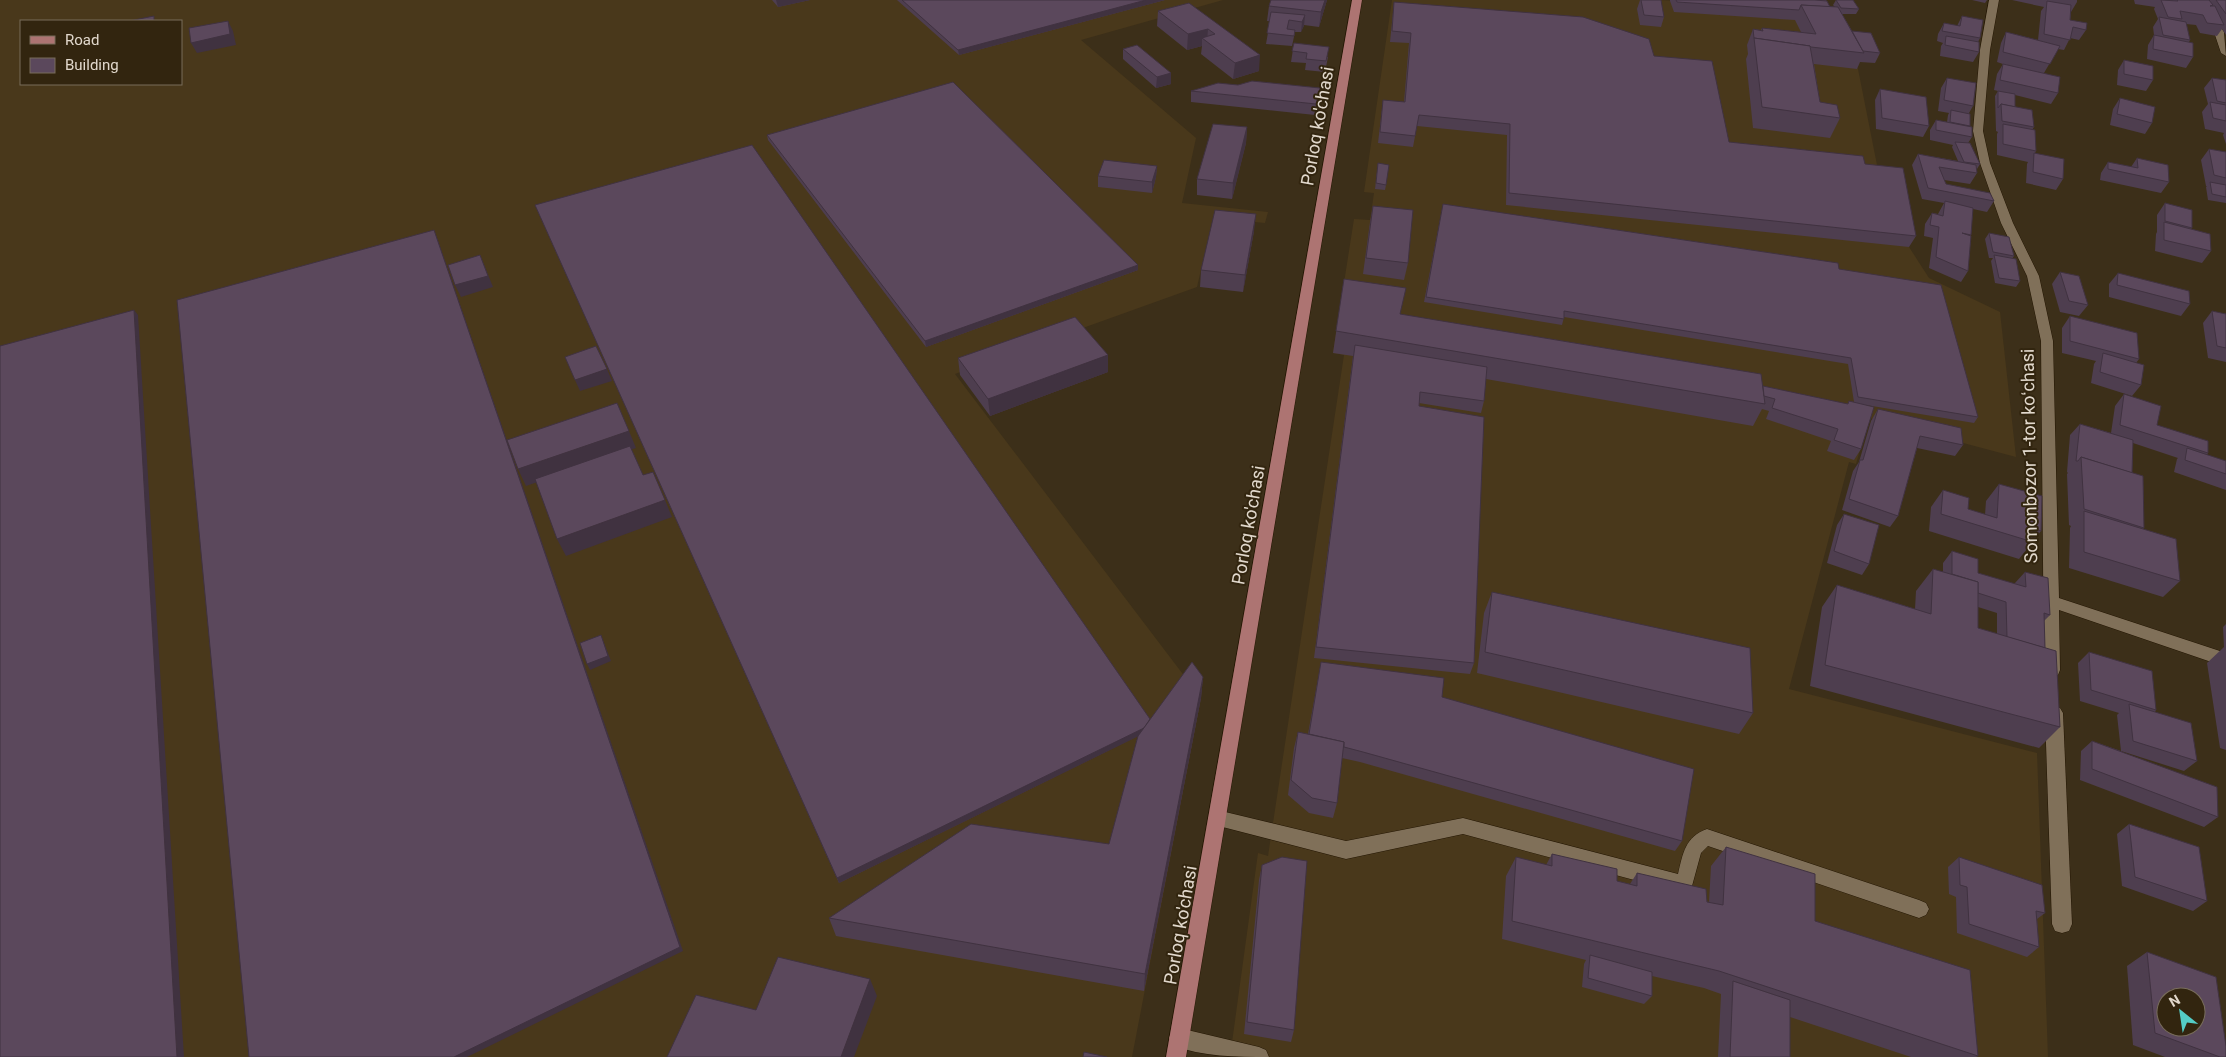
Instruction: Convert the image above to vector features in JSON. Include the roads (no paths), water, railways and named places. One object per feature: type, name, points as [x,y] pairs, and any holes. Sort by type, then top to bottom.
[{"type":"main road","name":"Porloq ko'chasi","points":[[1178,1047],[1357,0]]},
{"type":"street","name":"Somonbozor 1-tor koʻchasi","points":[[1994,0],[1985,50],[1978,131],[1986,163],[2007,223],[2033,276],[2047,342],[2050,601],[2062,924]]},
{"type":"street","points":[[2198,0],[2219,32],[2226,53]]},
{"type":"street","points":[[2050,601],[2226,660]]},
{"type":"street","points":[[1217,818],[1346,850],[1463,826],[1679,883],[1685,880],[1689,871],[1692,849],[1696,842],[1706,837],[1919,909]]},
{"type":"street","points":[[1178,1047],[1259,1057]]}]
